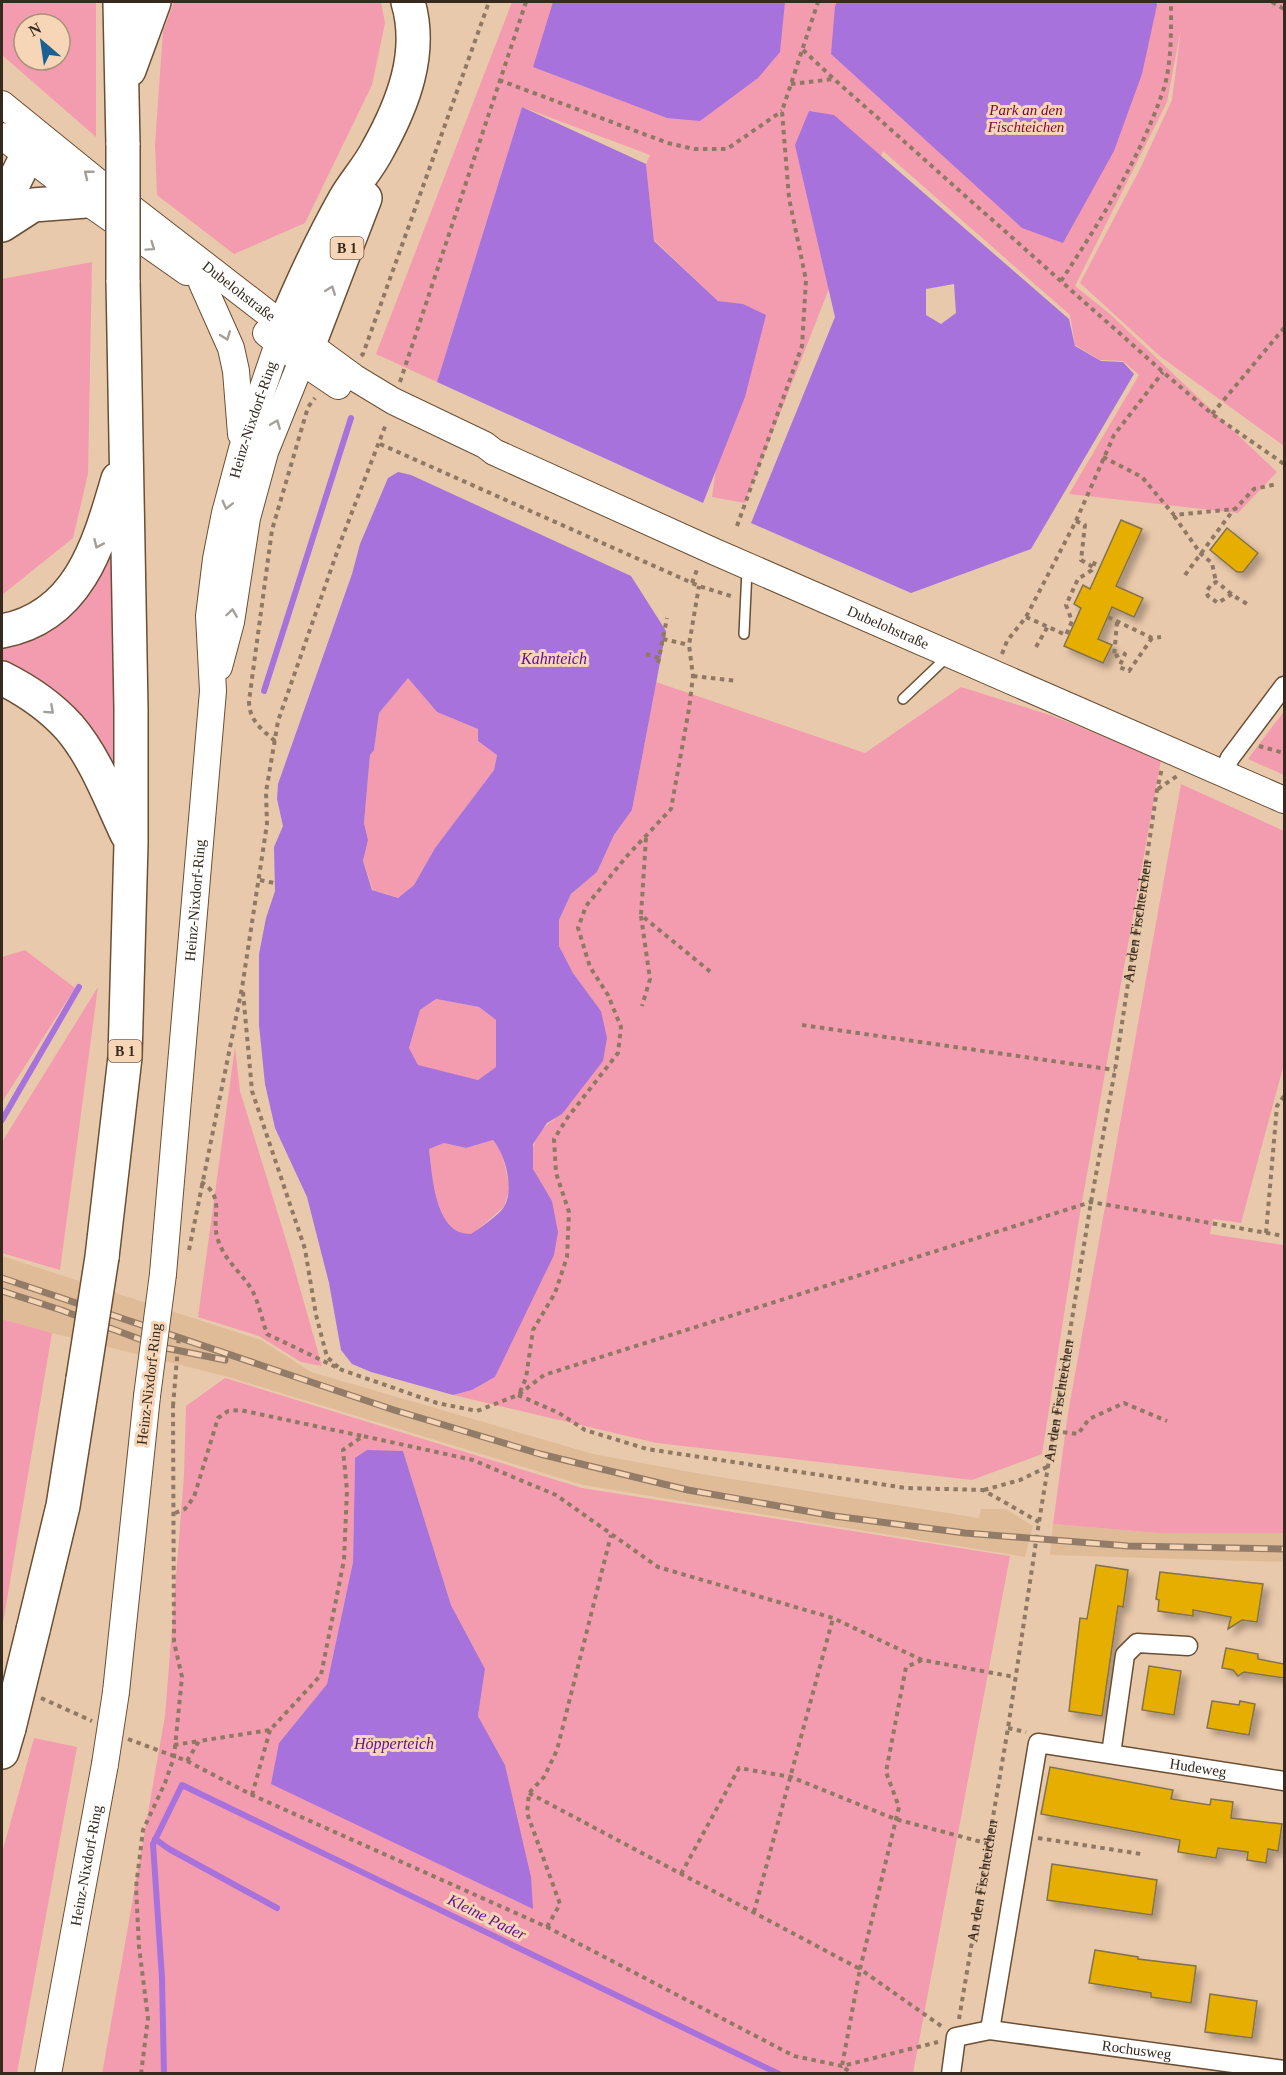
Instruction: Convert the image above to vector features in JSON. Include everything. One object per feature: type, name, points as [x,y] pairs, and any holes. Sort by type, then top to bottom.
[{"type":"highway","name":"B 1","points":[[5,1740],[63,1506],[102,1257],[125,1057],[131,844],[120,2]]},
{"type":"highway","points":[[121,92],[154,2]]},
{"type":"highway","name":"B 1","points":[[293,344],[363,208],[378,150],[409,76],[414,44],[408,2]]},
{"type":"highway","points":[[2,201],[13,184],[17,146]]},
{"type":"highway","points":[[2,225],[33,205],[86,201]]},
{"type":"highway","points":[[2,631],[37,618],[62,600],[85,572],[101,538],[127,448]]},
{"type":"highway","name":"B 1","points":[[2,678],[45,705],[69,727],[87,752],[131,844]]},
{"type":"main road","name":"Dubelohstraße","points":[[2,104],[17,146],[86,201],[293,344],[369,388],[485,445],[494,452],[1284,800]]},
{"type":"main road","name":"Dubelohstraße","points":[[17,146],[293,344]]},
{"type":"main road","points":[[202,283],[231,348],[236,371],[242,449]]},
{"type":"main road","name":"Heinz-Nixdorf-Ring","points":[[48,2073],[105,1764],[116,1692],[147,1396],[163,1274],[213,691],[209,616],[216,559],[242,449],[293,344]]},
{"type":"main road","name":"Heinz-Nixdorf-Ring","points":[[213,691],[231,622],[245,530],[293,344]]},
{"type":"street","points":[[1222,773],[1230,758],[1284,686]]},
{"type":"street","points":[[1111,1754],[1125,1655],[1137,1643],[1188,1646]]},
{"type":"street","name":"Hudeweg","points":[[1038,1743],[1284,1781]]},
{"type":"street","name":"An den Fischteichen","points":[[990,2030],[1038,1743]]},
{"type":"street","points":[[951,2073],[957,2037],[990,2030]]},
{"type":"street","name":"Rochusweg","points":[[990,2030],[1284,2070]]},
{"type":"lane","points":[[744,634],[747,564]]},
{"type":"lane","points":[[903,699],[951,654]]},
{"type":"path","points":[[358,358],[363,354],[489,2]]},
{"type":"path","points":[[399,385],[526,2]]},
{"type":"path","points":[[737,526],[802,346],[806,280],[789,198],[782,111],[818,2]]},
{"type":"path","points":[[1061,281],[1105,214],[1141,144],[1164,86],[1171,33],[1171,2]]},
{"type":"path","points":[[1272,2],[1284,9]]},
{"type":"path","points":[[803,50],[1163,372],[1212,414],[1284,464]]},
{"type":"path","points":[[791,84],[834,79]]},
{"type":"path","points":[[499,80],[668,143],[694,149],[727,149],[782,111]]},
{"type":"path","points":[[1212,414],[1284,328]]},
{"type":"path","points":[[999,660],[1007,640],[1026,616],[1077,521],[1114,435],[1163,372]]},
{"type":"path","points":[[275,741],[259,727],[249,712],[249,701],[272,530],[308,407],[315,398]]},
{"type":"path","points":[[188,1256],[201,1182],[242,988],[260,880],[267,824],[266,792],[278,721],[338,548],[386,424]]},
{"type":"path","points":[[380,444],[699,586],[737,598]]},
{"type":"path","points":[[1103,457],[1142,477],[1174,515],[1201,554],[1212,562],[1216,582],[1250,606]]},
{"type":"path","points":[[1185,575],[1235,509],[1254,489],[1277,484]]},
{"type":"path","points":[[1174,515],[1235,509]]},
{"type":"path","points":[[1077,521],[1085,525],[1081,560],[1093,567]]},
{"type":"path","points":[[1026,616],[1066,635],[1072,621],[1066,605],[1078,579],[1093,567],[1096,559]]},
{"type":"path","points":[[693,583],[699,564]]},
{"type":"path","points":[[1216,582],[1210,585],[1206,592],[1213,600],[1218,603],[1232,594]]},
{"type":"path","points":[[518,1395],[526,1378],[532,1330],[555,1293],[567,1257],[569,1212],[556,1173],[554,1139],[568,1117],[618,1053],[621,1027],[608,995],[590,967],[578,928],[586,906],[627,856],[671,810],[693,676],[689,645],[699,586]]},
{"type":"path","points":[[1108,617],[1152,638],[1161,637]]},
{"type":"path","points":[[646,654],[659,660],[667,618]]},
{"type":"path","points":[[1117,622],[1114,657],[1125,654],[1119,668],[1129,671],[1152,638]]},
{"type":"path","points":[[1036,647],[1048,626]]},
{"type":"path","points":[[663,639],[689,645]]},
{"type":"path","points":[[693,676],[737,681]]},
{"type":"path","name":"An den Fischteichen","points":[[957,2037],[1091,1202],[1115,1070],[1157,790],[1163,767]]},
{"type":"path","points":[[1157,790],[1179,775]]},
{"type":"path","points":[[642,1006],[650,979],[641,915],[646,837]]},
{"type":"path","points":[[260,880],[274,883]]},
{"type":"path","points":[[641,915],[713,974]]},
{"type":"path","points":[[242,988],[252,1091],[305,1249],[316,1315],[327,1357],[342,1370]]},
{"type":"path","points":[[802,1025],[1115,1070]]},
{"type":"path","points":[[1266,1233],[1277,1106],[1284,1096]]},
{"type":"path","points":[[201,1182],[212,1189],[216,1200],[217,1237],[225,1256],[252,1290],[267,1334],[342,1370],[437,1403],[477,1411],[518,1395],[544,1375],[1091,1202],[1284,1236]]},
{"type":"path","points":[[141,2073],[148,2018],[139,1947],[136,1887],[143,1830],[165,1783],[174,1757],[182,1677],[174,1642],[174,1406],[180,1324]]},
{"type":"path","points":[[518,1395],[559,1413],[585,1430],[647,1449],[906,1488],[983,1490],[1020,1480],[1048,1466]]},
{"type":"path","points":[[1054,1431],[1078,1434],[1089,1419],[1124,1402],[1167,1421]]},
{"type":"path","points":[[175,1513],[185,1509],[194,1497],[218,1418],[228,1411],[240,1410],[473,1460],[556,1495],[658,1567],[833,1618],[922,1660],[1015,1677]]},
{"type":"path","points":[[252,1795],[270,1730],[321,1675],[345,1560],[347,1490],[344,1450],[363,1436]]},
{"type":"path","points":[[983,1490],[1039,1522]]},
{"type":"path","points":[[547,1927],[560,1904],[527,1813],[529,1793],[544,1777],[556,1750],[611,1535]]},
{"type":"path","points":[[754,1912],[833,1618]]},
{"type":"path","points":[[842,2066],[860,1969],[898,1807],[886,1772],[906,1667],[922,1660]]},
{"type":"path","points":[[58,1706],[87,1719]]},
{"type":"path","points":[[174,1745],[270,1730]]},
{"type":"path","points":[[187,1761],[200,1741]]},
{"type":"path","points":[[155,1750],[187,1761],[252,1795],[547,1927],[794,2056],[842,2066],[852,2073]]},
{"type":"path","points":[[681,1874],[739,1768],[791,1777],[895,1819],[988,1844]]},
{"type":"path","points":[[529,1793],[860,1969],[957,2037]]},
{"type":"path","points":[[1022,1835],[1141,1854]]},
{"type":"path","points":[[842,2066],[957,2037]]},
{"type":"shaded area","points":[[2,1256],[261,1340],[311,1372],[593,1454],[707,1475],[979,1518],[981,1509],[1006,1509],[1033,1526],[1025,1557],[583,1485],[225,1376],[2,1319]]},
{"type":"shaded area","points":[[1053,1524],[1158,1533],[1284,1533],[1284,1562],[1050,1555]]},
{"type":"green space","points":[[2,2],[96,2],[96,137],[21,72],[72,72],[72,12],[12,12],[12,64],[2,55]]},
{"type":"green space","points":[[174,2],[381,2],[385,23],[372,85],[305,223],[234,254],[157,195],[155,144],[163,31]]},
{"type":"green space","name":"Park an den Fischteichen","points":[[512,2],[1284,2],[1284,446],[1161,357],[1080,283],[1140,169],[1172,100],[1181,29],[1167,102],[1075,286],[1110,314],[1277,472],[1238,513],[1069,494],[1139,375],[1123,361],[1100,360],[1075,345],[1070,315],[883,151],[745,503],[712,497],[739,304],[718,301],[654,240],[646,164],[650,155],[522,107],[437,382],[376,354]]},
{"type":"green space","points":[[92,262],[88,474],[73,538],[2,595],[2,279]]},
{"type":"green space","points":[[114,506],[115,772],[2,666],[2,640],[29,630]]},
{"type":"green space","points":[[408,677],[437,712],[478,729],[478,741],[497,754],[494,770],[435,848],[414,885],[398,898],[373,890],[363,861],[368,840],[364,823],[370,755],[374,750],[379,713]]},
{"type":"green space","points":[[656,682],[865,753],[961,687],[1053,716],[1161,760],[1080,1213],[1042,1454],[972,1480],[657,1443],[453,1395],[472,1390],[495,1377],[520,1321],[552,1201],[534,1172],[533,1150],[538,1136],[548,1124],[562,1114],[601,1011],[573,973],[559,946],[559,920],[571,894],[597,872],[614,835],[632,810]]},
{"type":"green space","points":[[1284,711],[1284,775],[1248,759]]},
{"type":"green space","points":[[1181,784],[1284,831],[1284,1064],[1241,1223],[1213,1219],[1210,1234],[1284,1245],[1284,1533],[1158,1533],[1053,1524],[1068,1413]]},
{"type":"green space","points":[[25,950],[75,988],[2,1102],[2,957]]},
{"type":"green space","points":[[98,987],[60,1270],[2,1253],[2,1142]]},
{"type":"green space","points":[[436,999],[479,1007],[496,1020],[496,1067],[478,1080],[418,1066],[409,1048],[420,1010]]},
{"type":"green space","points":[[235,1047],[240,1091],[322,1366],[301,1362],[259,1336],[198,1317]]},
{"type":"green space","points":[[493,1140],[501,1150],[510,1188],[504,1207],[471,1235],[459,1232],[449,1225],[439,1205],[433,1182],[429,1149],[444,1143],[466,1148]]},
{"type":"green space","points":[[2,1319],[52,1333],[2,1629]]},
{"type":"green space","points":[[225,1378],[582,1488],[1010,1556],[913,2073],[102,2074],[165,1716],[184,1475],[186,1406]],"holes":[[[403,1451],[451,1605],[485,1669],[478,1716],[505,1765],[279,1743],[327,1684],[353,1562],[355,1458]]]},
{"type":"green space","points":[[34,1738],[77,1747],[17,2073],[2,2073],[2,1853]]},
{"type":"water","points":[[553,2],[785,2],[780,52],[758,78],[700,121],[667,118],[533,67]]},
{"type":"water","points":[[837,2],[1156,2],[1142,74],[1114,151],[1063,243],[1022,228],[831,54]]},
{"type":"water","points":[[522,107],[646,164],[654,241],[718,301],[743,304],[766,315],[745,397],[703,503],[437,382]]},
{"type":"water","points":[[809,111],[834,115],[1069,319],[1075,346],[1101,361],[1123,362],[1134,374],[1031,549],[911,593],[751,523],[835,317],[795,145]],"holes":[[[954,284],[956,313],[941,324],[926,315],[926,289]]]},
{"type":"water","name":"Kahnteich","points":[[398,472],[411,475],[631,576],[666,631],[632,810],[614,835],[597,872],[571,894],[559,920],[559,946],[573,973],[601,1011],[607,1038],[603,1061],[562,1114],[547,1123],[533,1144],[533,1169],[552,1201],[558,1232],[554,1255],[495,1377],[472,1390],[453,1395],[371,1372],[352,1364],[341,1350],[329,1283],[307,1197],[275,1128],[265,1084],[259,1025],[259,954],[266,918],[275,891],[274,847],[283,826],[277,799],[278,784],[352,574],[360,544],[388,478]],"holes":[[[408,678],[437,712],[478,729],[478,741],[497,755],[494,770],[435,848],[414,885],[398,898],[372,890],[363,861],[368,840],[364,823],[370,755],[374,750],[379,713]],[[436,999],[479,1007],[496,1020],[496,1067],[478,1080],[418,1065],[409,1048],[420,1010]],[[493,1140],[505,1163],[509,1182],[507,1200],[502,1210],[471,1234],[457,1231],[443,1216],[433,1182],[429,1149],[444,1143],[466,1148]]]},
{"type":"water","name":"Höpperteich","points":[[367,1450],[403,1451],[451,1605],[485,1669],[478,1716],[505,1765],[531,1877],[533,1909],[271,1784],[279,1743],[327,1684],[353,1562],[355,1458]]},
{"type":"building","points":[[1121,520],[1142,529],[1116,586],[1143,598],[1134,617],[1112,607],[1098,639],[1112,645],[1103,663],[1064,646],[1081,608],[1074,604],[1083,585],[1090,589]]},
{"type":"building","points":[[1227,528],[1258,553],[1243,572],[1237,572],[1210,550]]},
{"type":"building","points":[[1096,1565],[1128,1570],[1123,1607],[1118,1606],[1102,1716],[1069,1711],[1080,1618],[1087,1619]]},
{"type":"building","points":[[1160,1572],[1263,1584],[1257,1622],[1242,1620],[1228,1629],[1231,1617],[1193,1610],[1193,1616],[1158,1611],[1159,1600],[1156,1599]]},
{"type":"building","points":[[1226,1648],[1258,1654],[1258,1659],[1284,1664],[1284,1678],[1244,1672],[1238,1676],[1233,1670],[1222,1668]]},
{"type":"building","points":[[1149,1666],[1181,1671],[1174,1715],[1142,1710]]},
{"type":"building","points":[[1212,1701],[1239,1705],[1240,1701],[1255,1704],[1249,1735],[1207,1728]]},
{"type":"building","points":[[1050,1767],[1173,1790],[1171,1799],[1210,1805],[1211,1799],[1233,1802],[1231,1818],[1282,1824],[1278,1851],[1268,1849],[1266,1863],[1247,1860],[1248,1852],[1218,1848],[1216,1858],[1178,1852],[1180,1840],[1041,1814]]},
{"type":"building","points":[[1052,1864],[1157,1880],[1152,1915],[1047,1900]]},
{"type":"building","points":[[1095,1950],[1138,1957],[1138,1959],[1196,1966],[1191,2003],[1151,1997],[1151,1993],[1089,1983]]},
{"type":"building","points":[[1210,1994],[1257,2001],[1252,2038],[1205,2032]]},
{"type":"waterway","points":[[264,691],[351,418]]},
{"type":"waterway","points":[[2,1120],[79,987]]},
{"type":"waterway","name":"Kleine Pader","points":[[164,2074],[162,1978],[153,1844],[182,1785],[779,2074]]},
{"type":"waterway","points":[[155,1839],[169,1849],[277,1908]]},
{"type":"railway","points":[[2,1278],[394,1410],[540,1454],[688,1490],[834,1516],[965,1533],[1128,1546],[1284,1549]]},
{"type":"railway","points":[[2,1291],[161,1347],[225,1360]]}]
